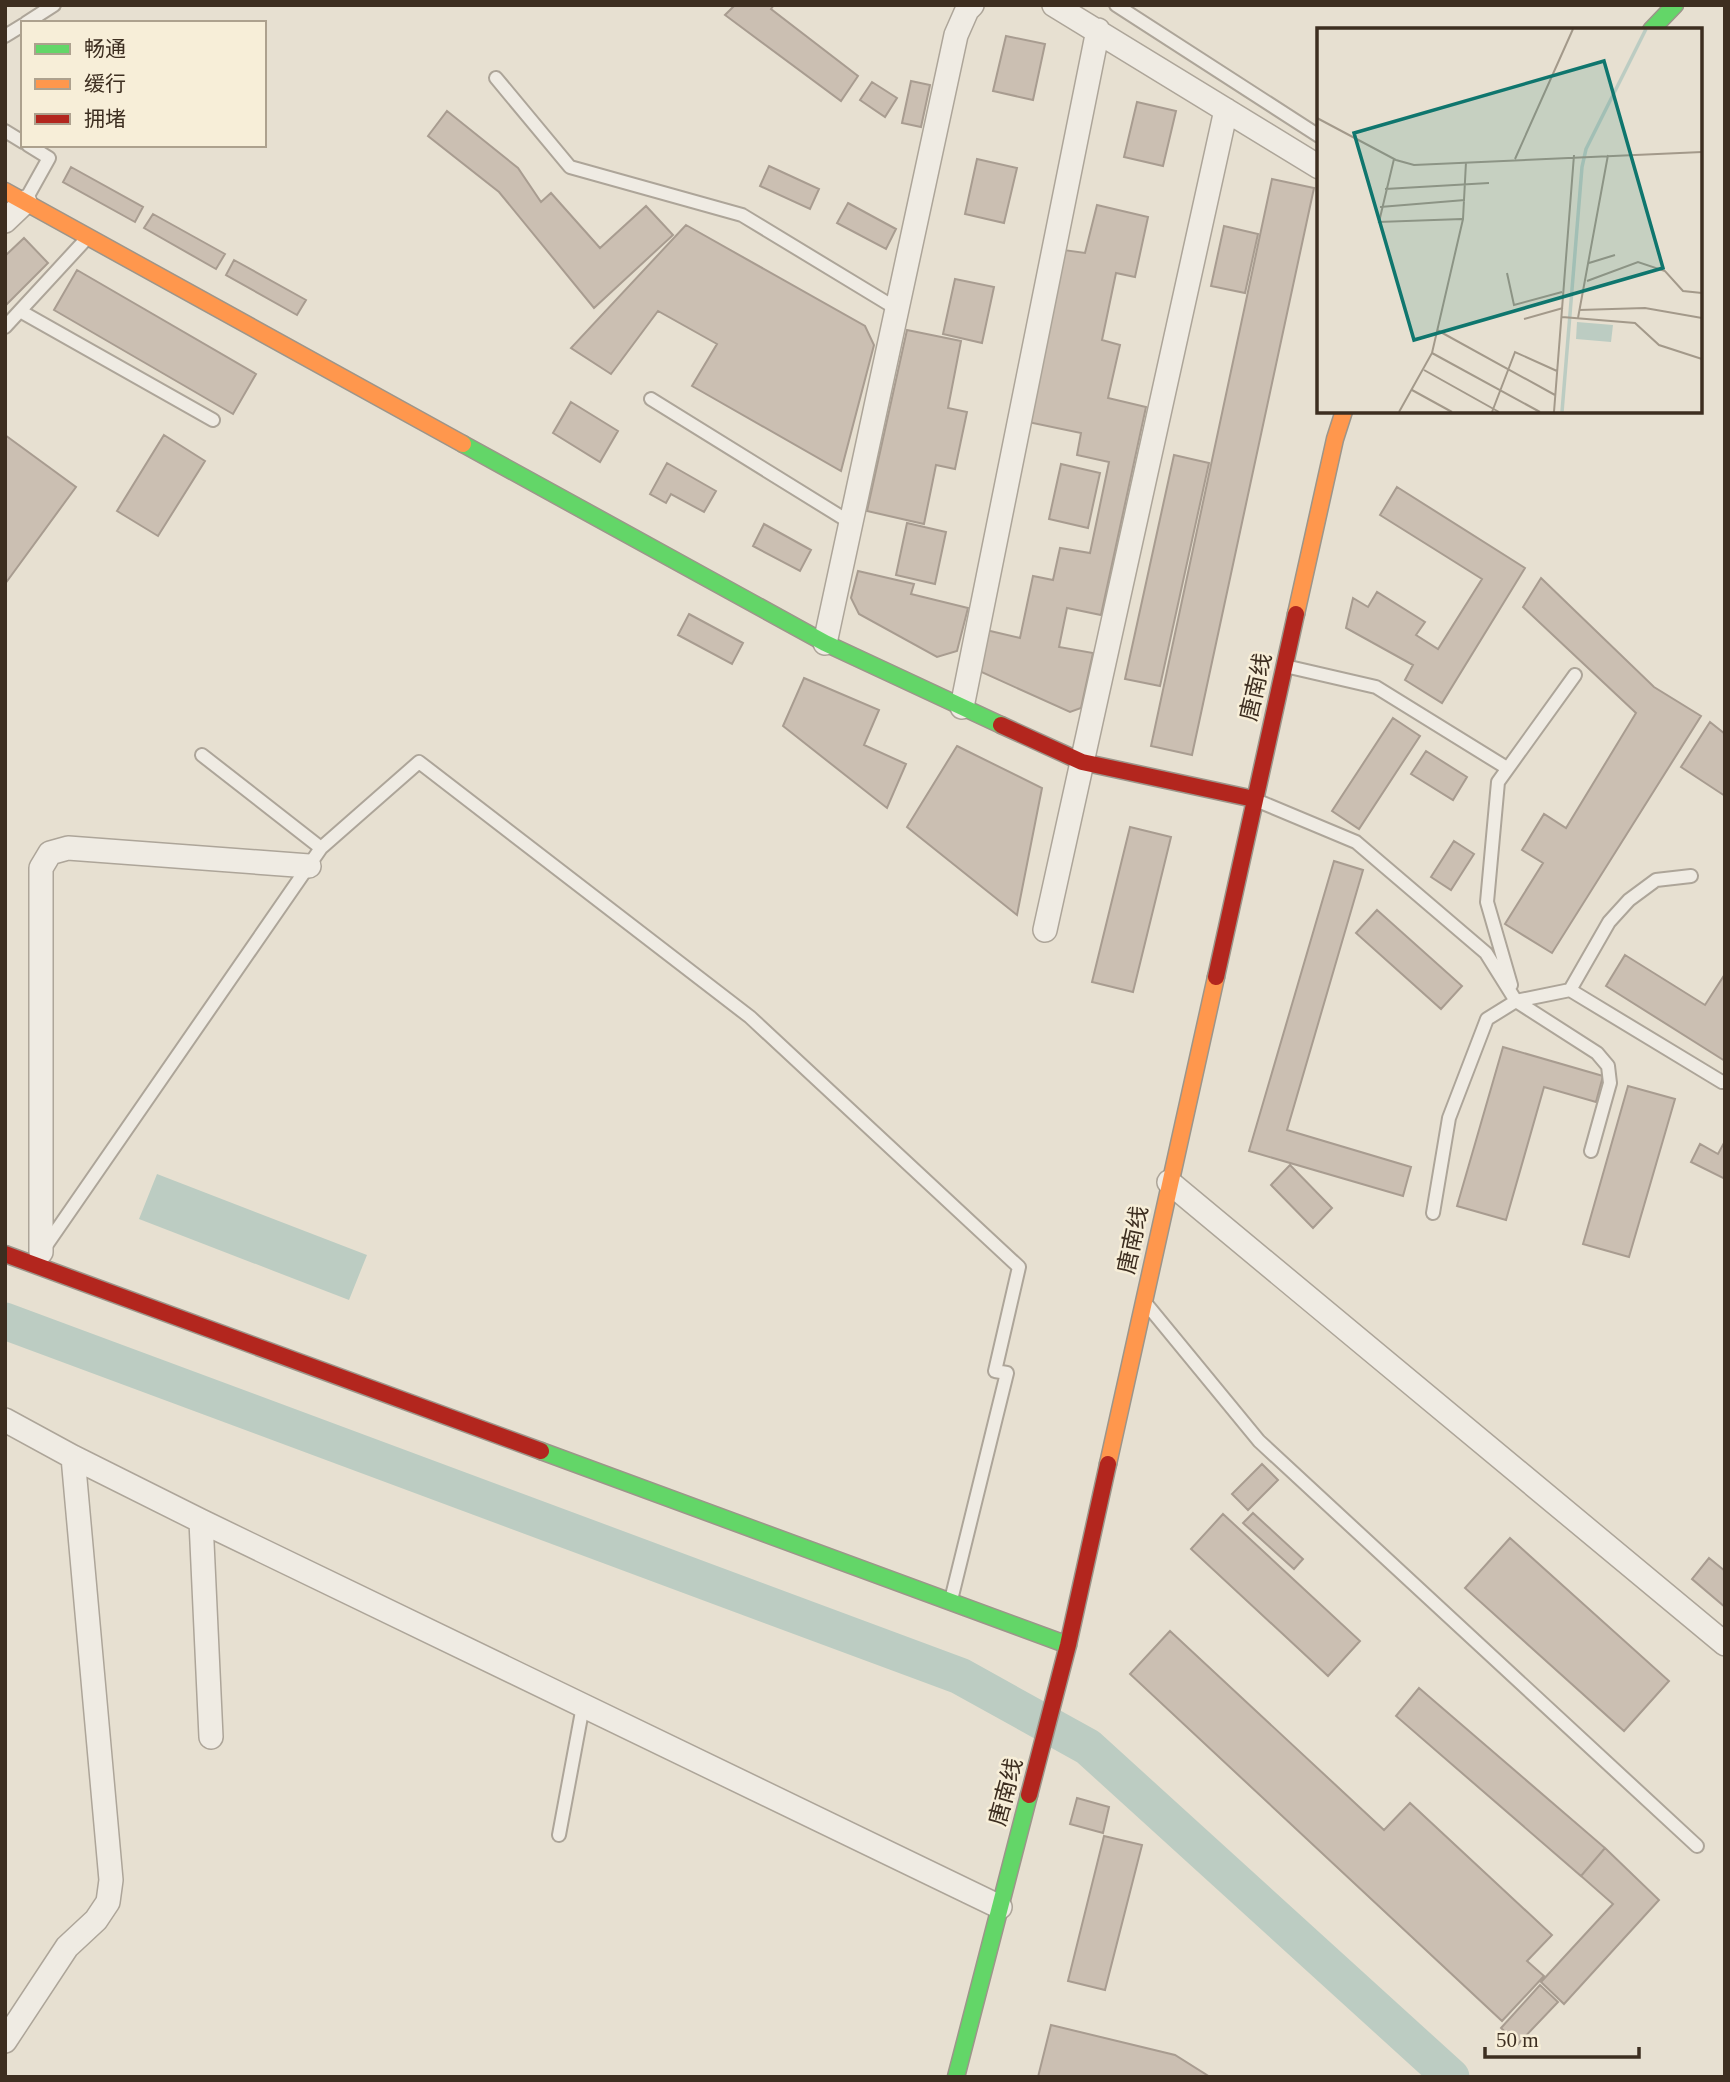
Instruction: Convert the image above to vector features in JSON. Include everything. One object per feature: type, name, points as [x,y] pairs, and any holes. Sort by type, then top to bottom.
[{"type":"street","points":[[825,643],[956,35],[972,5]]},
{"type":"street","points":[[1054,5],[1317,166]]},
{"type":"street","points":[[1653,28],[1675,5]]},
{"type":"street","points":[[962,707],[1098,30]]},
{"type":"street","points":[[1045,930],[1226,110]]},
{"type":"street","points":[[5,221],[15,196],[825,643],[962,707],[1082,762],[1254,799]]},
{"type":"street","name":"唐南线","points":[[956,2077],[1066,1652],[1254,799],[1335,439],[1343,413]]},
{"type":"street","points":[[37,1258],[41,868],[50,853],[68,848],[315,857]]},
{"type":"street","points":[[1169,1182],[1725,1644]]},
{"type":"street","points":[[5,1254],[37,1258],[951,1602],[1066,1652]]},
{"type":"street","points":[[5,1420],[201,1521],[1000,1907]]},
{"type":"street","points":[[5,2041],[66,1947],[96,1920],[108,1902],[111,1881],[73,1457]]},
{"type":"street","points":[[201,1521],[211,1737]]},
{"type":"lane","points":[[30,21],[54,5]]},
{"type":"lane","points":[[1116,5],[1317,135]]},
{"type":"lane","points":[[5,36],[21,26]]},
{"type":"lane","points":[[496,78],[570,167],[742,215],[897,309]]},
{"type":"lane","points":[[5,131],[21,141]]},
{"type":"lane","points":[[15,196],[49,158],[31,147]]},
{"type":"lane","points":[[5,327],[88,237]]},
{"type":"lane","points":[[20,311],[213,420]]},
{"type":"lane","points":[[652,399],[851,523]]},
{"type":"lane","points":[[1284,666],[1376,687],[1507,768]]},
{"type":"lane","points":[[1516,1001],[1487,902],[1498,782],[1576,674]]},
{"type":"lane","points":[[202,755],[315,857]]},
{"type":"lane","points":[[37,1258],[315,857],[419,762],[750,1017],[1019,1266],[995,1371],[1007,1373],[951,1602]]},
{"type":"lane","points":[[1254,799],[1356,842],[1486,953],[1516,1001],[1597,1053],[1608,1066],[1610,1083],[1591,1151]]},
{"type":"lane","points":[[1570,990],[1609,922],[1629,900],[1657,880],[1691,876]]},
{"type":"lane","points":[[1433,1213],[1449,1118],[1487,1019],[1516,1001],[1570,990],[1722,1083]]},
{"type":"lane","points":[[1143,1300],[1259,1441],[1697,1846]]},
{"type":"lane","points":[[559,1836],[583,1706]]},
{"type":"shaded area","points":[[157,1174],[367,1255],[349,1300],[139,1219]]},
{"type":"building","points":[[735,5],[774,5],[771,9],[858,76],[841,101],[725,15]]},
{"type":"building","points":[[1006,36],[1045,44],[1033,100],[993,91]]},
{"type":"building","points":[[911,81],[930,85],[921,127],[902,123]]},
{"type":"building","points":[[872,82],[897,98],[885,117],[860,100]]},
{"type":"building","points":[[1137,102],[1176,111],[1163,166],[1124,157]]},
{"type":"building","points":[[447,111],[518,168],[541,202],[551,193],[600,248],[646,206],[673,235],[594,308],[499,192],[428,136]]},
{"type":"building","points":[[977,159],[1017,168],[1004,223],[965,214]]},
{"type":"building","points":[[769,166],[819,189],[810,209],[760,186]]},
{"type":"building","points":[[71,167],[143,207],[135,222],[63,182]]},
{"type":"building","points":[[1272,179],[1314,188],[1192,755],[1151,746]]},
{"type":"building","points":[[848,203],[896,229],[886,249],[837,223]]},
{"type":"building","points":[[1097,205],[1148,217],[1135,277],[1116,273],[1102,340],[1120,345],[1108,398],[1146,407],[1101,615],[1067,608],[1059,647],[1093,653],[1081,708],[1070,712],[977,670],[986,630],[1020,638],[1033,576],[1053,580],[1060,548],[1090,553],[1109,462],[1077,455],[1081,433],[1028,422],[1064,250],[1085,253]]},
{"type":"building","points":[[153,214],[225,254],[216,269],[144,228]]},
{"type":"building","points":[[686,225],[865,326],[874,345],[841,471],[692,386],[717,344],[658,311],[611,374],[571,348]]},
{"type":"building","points":[[1224,226],[1258,234],[1245,293],[1211,286]]},
{"type":"building","points":[[24,238],[48,263],[5,306],[5,256]]},
{"type":"building","points":[[234,260],[306,300],[297,315],[226,275]]},
{"type":"building","points":[[77,270],[256,374],[233,414],[54,310]]},
{"type":"building","points":[[955,279],[994,287],[982,343],[943,334]]},
{"type":"building","points":[[907,330],[961,341],[948,408],[967,412],[955,469],[936,465],[924,524],[867,511]]},
{"type":"building","points":[[571,402],[618,431],[600,462],[553,433]]},
{"type":"building","points":[[5,435],[76,487],[5,584]]},
{"type":"building","points":[[164,435],[205,461],[158,536],[117,511]]},
{"type":"building","points":[[1174,455],[1209,463],[1160,686],[1125,679]]},
{"type":"building","points":[[667,463],[716,491],[704,512],[671,494],[666,503],[650,494]]},
{"type":"building","points":[[1061,464],[1100,473],[1088,528],[1049,519]]},
{"type":"building","points":[[1397,487],[1525,568],[1442,703],[1405,680],[1413,665],[1346,628],[1353,598],[1368,607],[1377,592],[1425,622],[1416,635],[1438,649],[1482,579],[1380,515]]},
{"type":"building","points":[[907,523],[946,532],[935,584],[896,575]]},
{"type":"building","points":[[764,524],[811,550],[800,571],[753,546]]},
{"type":"building","points":[[858,571],[914,584],[911,594],[968,608],[957,651],[937,657],[859,614],[851,598]]},
{"type":"building","points":[[1541,578],[1654,687],[1701,716],[1552,953],[1505,924],[1543,863],[1522,850],[1544,814],[1566,828],[1636,713],[1523,607]]},
{"type":"building","points":[[689,614],[743,643],[732,664],[678,635]]},
{"type":"building","points":[[804,678],[879,710],[864,745],[906,764],[887,808],[783,726]]},
{"type":"building","points":[[1393,718],[1420,736],[1359,829],[1332,811]]},
{"type":"building","points":[[1710,722],[1725,734],[1725,796],[1681,767]]},
{"type":"building","points":[[957,746],[1042,788],[1017,915],[907,827]]},
{"type":"building","points":[[1426,751],[1467,777],[1453,800],[1411,774]]},
{"type":"building","points":[[1130,827],[1171,837],[1133,992],[1092,982]]},
{"type":"building","points":[[1454,841],[1474,854],[1451,890],[1431,877]]},
{"type":"building","points":[[1334,861],[1363,870],[1287,1130],[1411,1167],[1403,1196],[1249,1151]]},
{"type":"building","points":[[1377,910],[1462,986],[1441,1009],[1356,933]]},
{"type":"building","points":[[1625,955],[1705,1005],[1725,974],[1725,1061],[1606,986]]},
{"type":"building","points":[[1503,1047],[1603,1076],[1596,1102],[1544,1087],[1506,1220],[1457,1206]]},
{"type":"building","points":[[1628,1086],[1675,1099],[1629,1257],[1583,1244]]},
{"type":"building","points":[[1725,1141],[1725,1179],[1691,1162],[1700,1144],[1718,1154]]},
{"type":"building","points":[[1290,1165],[1332,1208],[1313,1228],[1271,1185]]},
{"type":"building","points":[[1262,1464],[1278,1480],[1248,1510],[1232,1494]]},
{"type":"building","points":[[1253,1513],[1303,1559],[1294,1569],[1243,1523]]},
{"type":"building","points":[[1223,1514],[1360,1641],[1328,1676],[1191,1549]]},
{"type":"building","points":[[1510,1538],[1669,1681],[1624,1731],[1465,1588]]},
{"type":"building","points":[[1709,1558],[1725,1571],[1725,1607],[1692,1579]]},
{"type":"building","points":[[1170,1631],[1384,1830],[1410,1803],[1552,1935],[1527,1961],[1544,1976],[1502,2021],[1130,1674]]},
{"type":"building","points":[[1419,1688],[1605,1848],[1581,1876],[1396,1716]]},
{"type":"building","points":[[1077,1798],[1109,1807],[1103,1833],[1070,1824]]},
{"type":"building","points":[[1104,1836],[1142,1845],[1105,1990],[1068,1981]]},
{"type":"building","points":[[1605,1848],[1659,1900],[1564,2004],[1541,1982],[1613,1904],[1581,1876]]},
{"type":"building","points":[[1540,1985],[1558,2002],[1518,2044],[1501,2028]]},
{"type":"building","points":[[1051,2025],[1175,2055],[1210,2077],[1038,2077]]},
{"type":"waterway","points":[[5,1321],[960,1676],[1088,1747],[1451,2077]]},
{"type":"traffic: fast","points":[[1653,28],[1675,5]]},
{"type":"traffic: fast","points":[[463,444],[825,643],[1001,725]]},
{"type":"traffic: fast","points":[[541,1451],[1068,1645]]},
{"type":"traffic: fast","points":[[956,2077],[1029,1795]]},
{"type":"traffic: slow","points":[[5,191],[463,444]]},
{"type":"traffic: slow","points":[[1296,614],[1335,439],[1343,413]]},
{"type":"traffic: slow","points":[[1108,1464],[1216,977]]},
{"type":"traffic: jam","points":[[1216,977],[1296,614]]},
{"type":"traffic: jam","points":[[1001,725],[1082,762],[1254,799]]},
{"type":"traffic: jam","points":[[5,1254],[541,1451]]},
{"type":"traffic: jam","points":[[1029,1795],[1068,1645],[1108,1464]]}]
